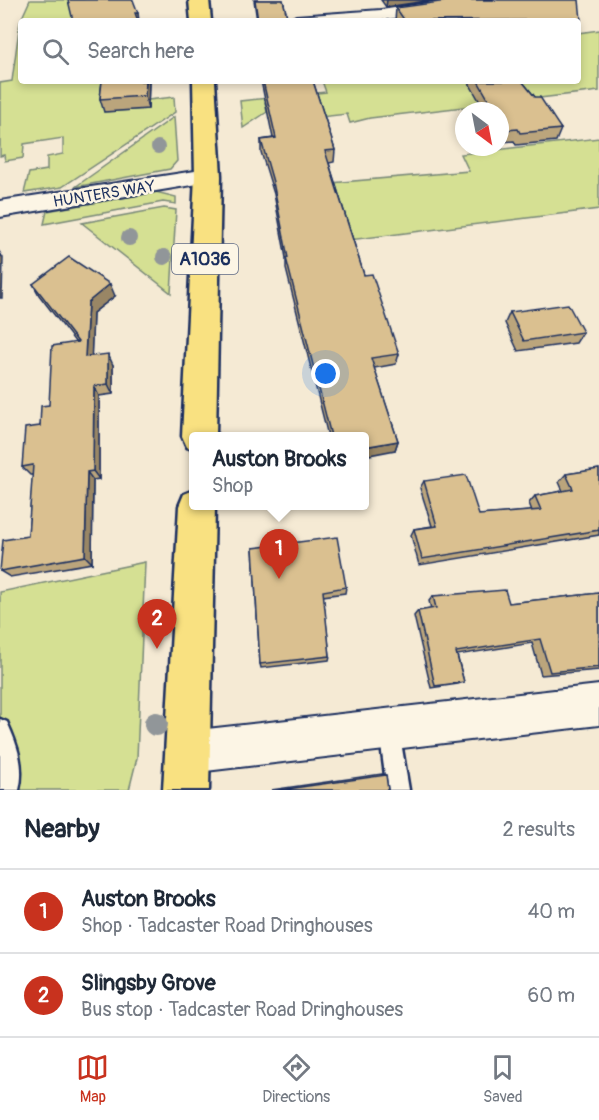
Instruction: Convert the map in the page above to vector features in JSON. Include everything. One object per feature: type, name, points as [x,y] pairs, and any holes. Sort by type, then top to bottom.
[{"type":"main road","points":[[199,0],[201,18]]},
{"type":"main road","name":"A1036","points":[[199,432],[208,176],[204,84]]},
{"type":"main road","points":[[187,771],[197,510]]},
{"type":"street","points":[[338,18],[381,15],[484,0]]},
{"type":"street","name":"HUNTERS WAY","points":[[0,209],[208,176]]},
{"type":"street","points":[[187,771],[389,730],[599,705]]},
{"type":"lane","points":[[0,729],[5,739],[12,780],[8,790]]},
{"type":"lane","points":[[389,730],[398,790]]},
{"type":"green space","points":[[30,0],[84,0],[93,18],[22,18]]},
{"type":"green space","points":[[599,30],[599,91],[506,102],[455,102],[455,108],[370,118],[350,123],[347,114],[320,117],[314,98],[265,103],[267,112],[243,128],[240,101],[326,92],[323,84],[581,84],[581,33]]},
{"type":"green space","points":[[18,37],[18,84],[107,84],[104,112],[148,109],[148,100],[174,97],[175,112],[62,187],[24,193],[29,173],[47,170],[47,157],[63,154],[63,138],[24,144],[23,158],[5,161],[4,155],[0,156],[0,83],[12,81]]},
{"type":"green space","points":[[174,117],[177,161],[170,169],[75,187]]},
{"type":"green space","points":[[599,138],[599,209],[349,240],[331,183],[469,171],[462,156],[509,156],[509,148]]},
{"type":"green space","points":[[156,192],[176,197],[176,204],[163,202],[44,224],[47,211]]},
{"type":"green space","points":[[164,208],[176,210],[171,293],[82,223]]},
{"type":"green space","points":[[145,562],[137,758],[129,790],[0,790],[0,592]]},
{"type":"building","points":[[68,0],[133,0],[138,13],[135,13],[137,18],[72,18]]},
{"type":"building","points":[[255,0],[283,0],[287,18],[258,18]]},
{"type":"building","points":[[454,0],[579,0],[581,18],[403,18],[396,8]]},
{"type":"building","points":[[102,84],[146,84],[145,96],[100,99]]},
{"type":"building","points":[[264,84],[314,84],[335,150],[325,151],[364,275],[372,274],[399,354],[371,358],[398,441],[369,446],[369,432],[330,432],[286,258],[288,258],[273,182],[261,140],[276,138]]},
{"type":"building","points":[[480,84],[524,84],[535,97],[540,97],[561,129],[520,133],[518,129],[509,130],[509,102],[490,102]]},
{"type":"building","points":[[69,257],[110,284],[88,302],[85,357],[108,354],[108,384],[94,386],[93,471],[87,472],[85,556],[0,571],[3,540],[28,536],[33,465],[22,467],[25,428],[40,426],[41,406],[49,405],[52,346],[78,342],[33,284]]},
{"type":"building","points":[[568,304],[583,332],[524,341],[510,312]]},
{"type":"building","points":[[599,469],[599,530],[422,559],[414,529],[437,526],[424,481],[466,475],[479,515],[541,510],[535,496],[573,489],[566,474]]},
{"type":"building","points":[[337,537],[346,587],[323,591],[330,656],[260,664],[253,548]]},
{"type":"building","points":[[505,590],[509,603],[599,593],[599,667],[550,672],[540,639],[456,652],[464,682],[435,686],[418,611],[436,608],[433,596]]},
{"type":"building","points":[[386,775],[388,790],[280,790]]},
{"type":"place","name":"Auston Brooks","points":[[279,579]]},
{"type":"place","name":"Slingsby Grove","points":[[157,649]]}]
